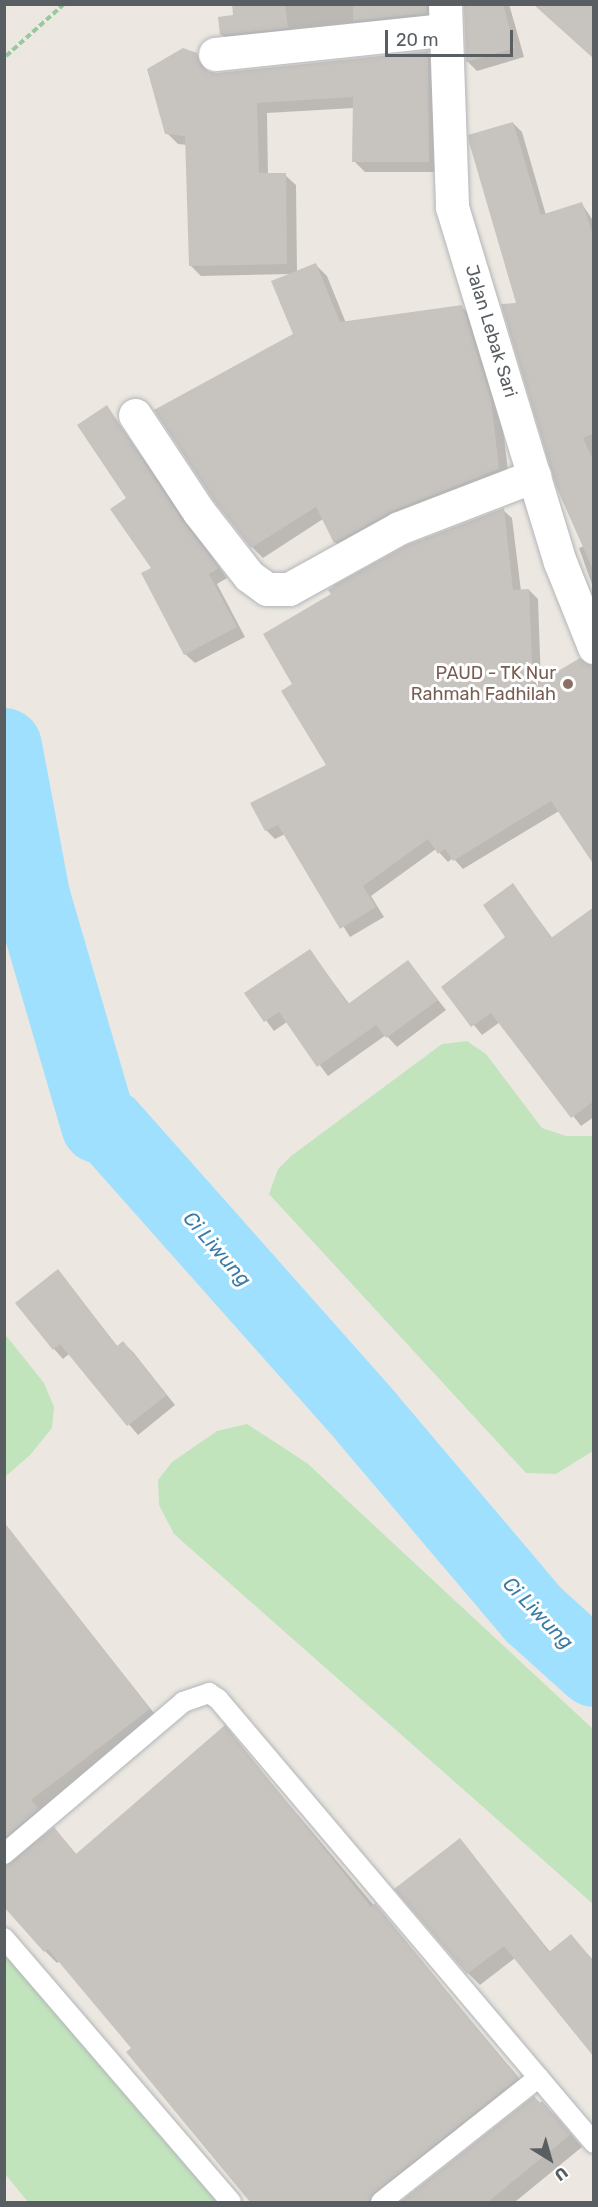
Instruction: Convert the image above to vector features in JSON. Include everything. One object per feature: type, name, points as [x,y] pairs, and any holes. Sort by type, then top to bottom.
[{"type":"street","points":[[215,54],[445,17]]},
{"type":"street","name":"Jalan Lebak Sari","points":[[445,17],[452,207],[560,562],[594,647]]},
{"type":"street","points":[[135,415],[199,512],[249,576],[267,589],[289,589],[399,528],[534,476]]},
{"type":"lane","points":[[4,1854],[183,1702],[209,1693],[218,1699],[594,2143]]},
{"type":"lane","points":[[4,1938],[231,2202]]},
{"type":"lane","points":[[381,2202],[540,2077]]},
{"type":"path","points":[[6,56],[64,4]]},
{"type":"green space","points":[[467,1041],[486,1054],[542,1128],[566,1136],[593,1136],[593,1451],[556,1474],[526,1473],[269,1194],[278,1169],[291,1156],[442,1044]]},
{"type":"green space","points":[[4,1333],[44,1383],[54,1407],[52,1428],[30,1455],[5,1477]]},
{"type":"green space","points":[[247,1424],[307,1463],[593,1729],[593,1904],[174,1534],[159,1505],[158,1480],[172,1462],[217,1431]]},
{"type":"green space","points":[[4,1938],[221,2202],[28,2202],[5,2174]]},
{"type":"building","points":[[232,4],[285,4],[288,28],[220,35],[218,17],[233,15]]},
{"type":"building","points":[[353,4],[426,4],[427,13],[353,21]]},
{"type":"building","points":[[464,4],[503,4],[515,48],[466,62]]},
{"type":"building","points":[[533,4],[594,4],[594,59]]},
{"type":"building","points":[[183,48],[197,53],[200,64],[207,71],[217,73],[428,51],[429,162],[352,162],[353,97],[257,103],[259,173],[286,173],[287,264],[189,266],[185,136],[165,134],[147,69]]},
{"type":"building","points":[[513,122],[541,215],[582,202],[594,239],[594,433],[583,438],[594,462],[594,572],[556,486],[501,304],[516,303],[469,142],[468,135]]},
{"type":"building","points":[[316,263],[340,322],[462,305],[491,399],[499,469],[392,511],[334,543],[316,507],[251,548],[214,501],[154,410],[293,334],[271,281]]},
{"type":"building","points":[[107,405],[183,522],[219,568],[209,574],[237,627],[184,655],[141,573],[151,568],[110,509],[126,498],[77,425]]},
{"type":"building","points":[[504,508],[513,590],[529,589],[533,686],[580,658],[594,665],[594,865],[551,801],[453,861],[445,849],[438,854],[428,839],[363,886],[376,907],[340,929],[278,825],[265,831],[250,803],[326,765],[281,691],[292,684],[263,634],[331,594],[328,590],[336,584],[407,545]]},
{"type":"building","points":[[513,883],[551,938],[594,907],[594,1101],[571,1118],[491,1013],[471,1027],[441,987],[505,937],[483,905]]},
{"type":"building","points":[[310,949],[348,1004],[408,960],[438,1000],[386,1038],[376,1025],[317,1067],[279,1012],[264,1022],[244,993]]},
{"type":"building","points":[[58,1269],[117,1346],[123,1341],[167,1395],[127,1426],[60,1344],[53,1350],[15,1303]]},
{"type":"building","points":[[4,1522],[150,1709],[31,1800],[39,1809],[4,1838]]},
{"type":"building","points":[[225,1725],[371,1907],[375,1903],[518,2078],[374,2193],[369,2202],[250,2202],[126,2052],[131,2048],[48,1949],[44,1952],[4,1907],[4,1866],[54,1827],[76,1854]]},
{"type":"building","points":[[460,1838],[549,1952],[571,1934],[594,1962],[594,2057],[504,1946],[467,1974],[394,1889]]},
{"type":"building","points":[[534,2096],[540,2103],[542,2101],[571,2134],[488,2202],[400,2202]]},
{"type":"waterway","name":"Ci Liwung","points":[[4,746],[32,896],[99,1125],[109,1127],[367,1418],[533,1614],[594,1669]]},
{"type":"place","name":"PAUD - TK Nur Rahmah Fadhilah","points":[[568,684]]}]
